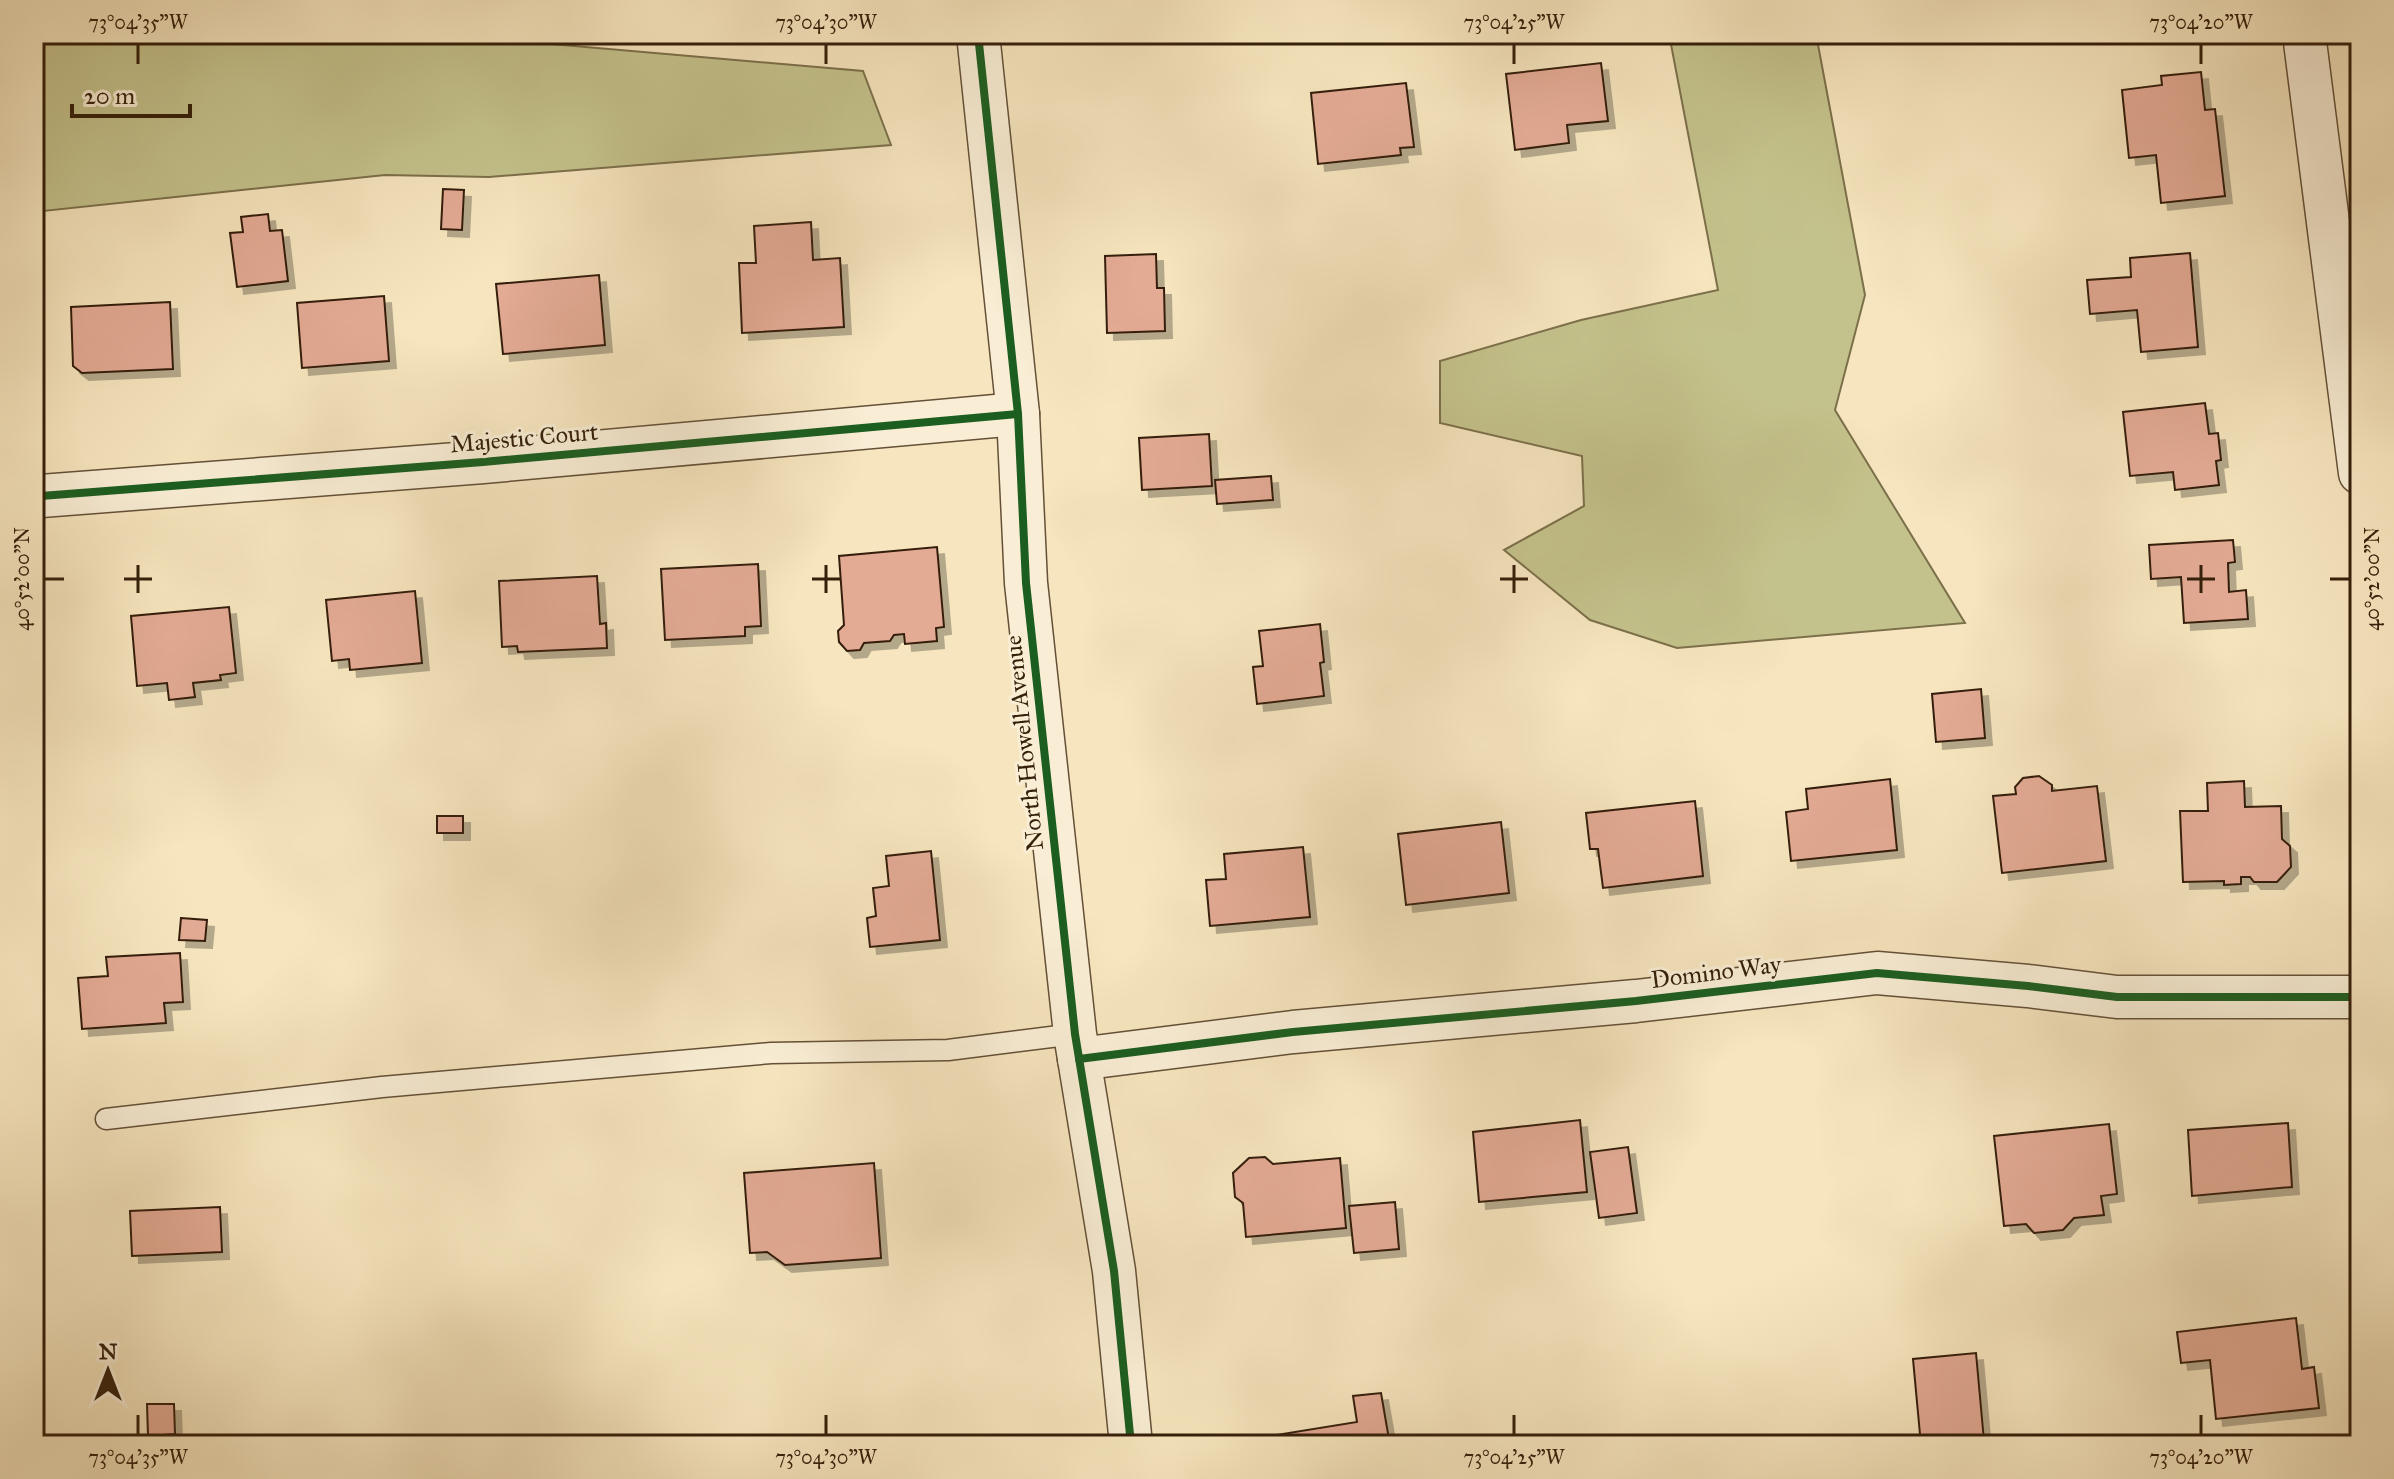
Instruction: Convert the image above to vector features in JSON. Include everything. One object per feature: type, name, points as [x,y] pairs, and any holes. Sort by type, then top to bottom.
[{"type":"street","name":"North Howell Avenue","points":[[978,34],[1018,414],[1026,583],[1077,1046],[1114,1271],[1131,1445]]},
{"type":"street","points":[[2304,34],[2360,473]]},
{"type":"street","name":"Majestic Court","points":[[34,493],[41,496],[483,462],[1018,414]]},
{"type":"street","name":"Domino Way","points":[[1077,1046],[1293,1032],[1636,1001],[1877,973],[2117,997],[2360,997]]},
{"type":"lane","points":[[106,1119],[382,1087],[771,1053],[1077,1046]]},
{"type":"shaded area","points":[[34,34],[492,34],[494,39],[863,71],[891,145],[489,177],[385,175],[34,212]]},
{"type":"shaded area","points":[[1669,34],[1816,34],[1865,295],[1835,410],[1965,623],[1677,648],[1590,620],[1504,550],[1584,506],[1582,456],[1440,423],[1440,361],[1581,320],[1718,290]]},
{"type":"shaded area","points":[[34,892],[42,892],[34,1335]]},
{"type":"building","points":[[1601,63],[1608,121],[1567,125],[1569,143],[1515,150],[1506,74]]},
{"type":"building","points":[[2201,72],[2205,110],[2215,109],[2225,196],[2161,203],[2156,155],[2129,158],[2122,90],[2162,85],[2161,76]]},
{"type":"building","points":[[1406,83],[1414,147],[1400,148],[1401,155],[1318,164],[1311,93]]},
{"type":"building","points":[[443,189],[464,190],[462,230],[441,229]]},
{"type":"building","points":[[268,214],[270,231],[282,230],[288,281],[237,287],[230,233],[243,232],[241,217]]},
{"type":"building","points":[[811,222],[813,260],[840,258],[844,327],[742,333],[739,263],[756,263],[754,226]]},
{"type":"building","points":[[2190,253],[2198,347],[2141,352],[2137,310],[2090,314],[2087,280],[2131,277],[2130,258]]},
{"type":"building","points":[[1156,254],[1157,288],[1164,288],[1165,331],[1107,333],[1105,256]]},
{"type":"building","points":[[599,275],[605,345],[503,354],[496,284]]},
{"type":"building","points":[[384,296],[389,361],[302,368],[297,303]]},
{"type":"building","points":[[170,302],[173,369],[82,373],[73,366],[71,307]]},
{"type":"building","points":[[2205,403],[2209,434],[2218,433],[2221,460],[2216,461],[2219,485],[2175,490],[2173,472],[2130,476],[2123,412]]},
{"type":"building","points":[[1209,434],[1212,486],[1142,490],[1139,438]]},
{"type":"building","points":[[1271,476],[1273,500],[1217,504],[1215,480]]},
{"type":"building","points":[[2233,540],[2235,562],[2228,563],[2229,592],[2246,590],[2248,619],[2184,623],[2181,577],[2151,579],[2149,545]]},
{"type":"building","points":[[937,547],[944,627],[936,628],[937,641],[905,644],[904,634],[894,635],[890,641],[864,643],[860,650],[847,651],[839,642],[838,631],[844,625],[839,556]]},
{"type":"building","points":[[758,564],[761,626],[745,627],[745,636],[665,640],[661,569]]},
{"type":"building","points":[[597,576],[600,624],[606,623],[607,648],[518,652],[517,646],[502,647],[499,581]]},
{"type":"building","points":[[415,591],[422,663],[350,670],[349,659],[332,661],[326,600]]},
{"type":"building","points":[[229,607],[236,673],[220,675],[221,680],[193,683],[195,697],[169,700],[167,683],[137,686],[131,616]]},
{"type":"building","points":[[1320,624],[1324,696],[1257,704],[1253,667],[1263,666],[1259,631]]},
{"type":"building","points":[[1981,689],[1985,738],[1936,742],[1932,694]]},
{"type":"building","points":[[2039,776],[2052,785],[2052,791],[2097,786],[2106,861],[2002,873],[1993,796],[2016,794],[2015,787],[2023,778]]},
{"type":"building","points":[[1890,779],[1897,850],[1791,861],[1786,812],[1808,809],[1806,789]]},
{"type":"building","points":[[2244,781],[2245,807],[2281,806],[2282,839],[2290,846],[2291,867],[2277,882],[2254,882],[2250,877],[2241,877],[2241,884],[2224,885],[2224,881],[2183,882],[2180,811],[2208,811],[2207,783]]},
{"type":"building","points":[[1695,801],[1703,876],[1603,888],[1598,849],[1590,849],[1586,813]]},
{"type":"building","points":[[437,816],[463,816],[463,833],[437,833]]},
{"type":"building","points":[[1501,822],[1509,893],[1406,905],[1398,834]]},
{"type":"building","points":[[1303,847],[1310,917],[1210,926],[1206,880],[1226,879],[1224,854]]},
{"type":"building","points":[[931,851],[940,940],[870,947],[867,918],[876,916],[873,888],[889,886],[886,856]]},
{"type":"building","points":[[181,918],[207,920],[205,941],[179,940]]},
{"type":"building","points":[[180,953],[183,1002],[164,1003],[166,1023],[82,1029],[78,978],[108,976],[106,957]]},
{"type":"building","points":[[1580,1120],[1587,1192],[1479,1202],[1473,1132]]},
{"type":"building","points":[[2288,1123],[2292,1187],[2192,1196],[2188,1130]]},
{"type":"building","points":[[2109,1124],[2117,1194],[2101,1196],[2104,1215],[2074,1218],[2063,1230],[2034,1233],[2026,1224],[2004,1226],[1994,1136]]},
{"type":"building","points":[[1628,1147],[1637,1213],[1599,1218],[1590,1152]]},
{"type":"building","points":[[1265,1157],[1273,1164],[1340,1158],[1346,1228],[1246,1237],[1243,1203],[1235,1197],[1233,1173],[1249,1158]]},
{"type":"building","points":[[874,1163],[881,1258],[785,1265],[767,1252],[750,1253],[744,1173]]},
{"type":"building","points":[[1395,1202],[1399,1249],[1354,1253],[1349,1206]]},
{"type":"building","points":[[220,1207],[222,1252],[132,1256],[130,1211]]},
{"type":"building","points":[[2296,1318],[2302,1369],[2314,1367],[2319,1408],[2216,1419],[2210,1360],[2181,1363],[2177,1332]]},
{"type":"building","points":[[1976,1353],[1984,1441],[1970,1442],[1970,1445],[1921,1445],[1913,1359]]},
{"type":"building","points":[[1381,1393],[1390,1445],[1272,1445],[1270,1436],[1357,1422],[1353,1396]]},
{"type":"building","points":[[147,1404],[174,1404],[175,1434],[148,1436]]},
{"type":"cycle path","points":[[978,34],[1018,414],[1026,583],[1075,1034],[1114,1271],[1131,1445]]},
{"type":"cycle path","points":[[34,493],[41,496],[483,462],[1018,414]]},
{"type":"cycle path","points":[[1079,1059],[1293,1032],[1636,1001],[1877,973],[2117,997],[2360,997]]}]
